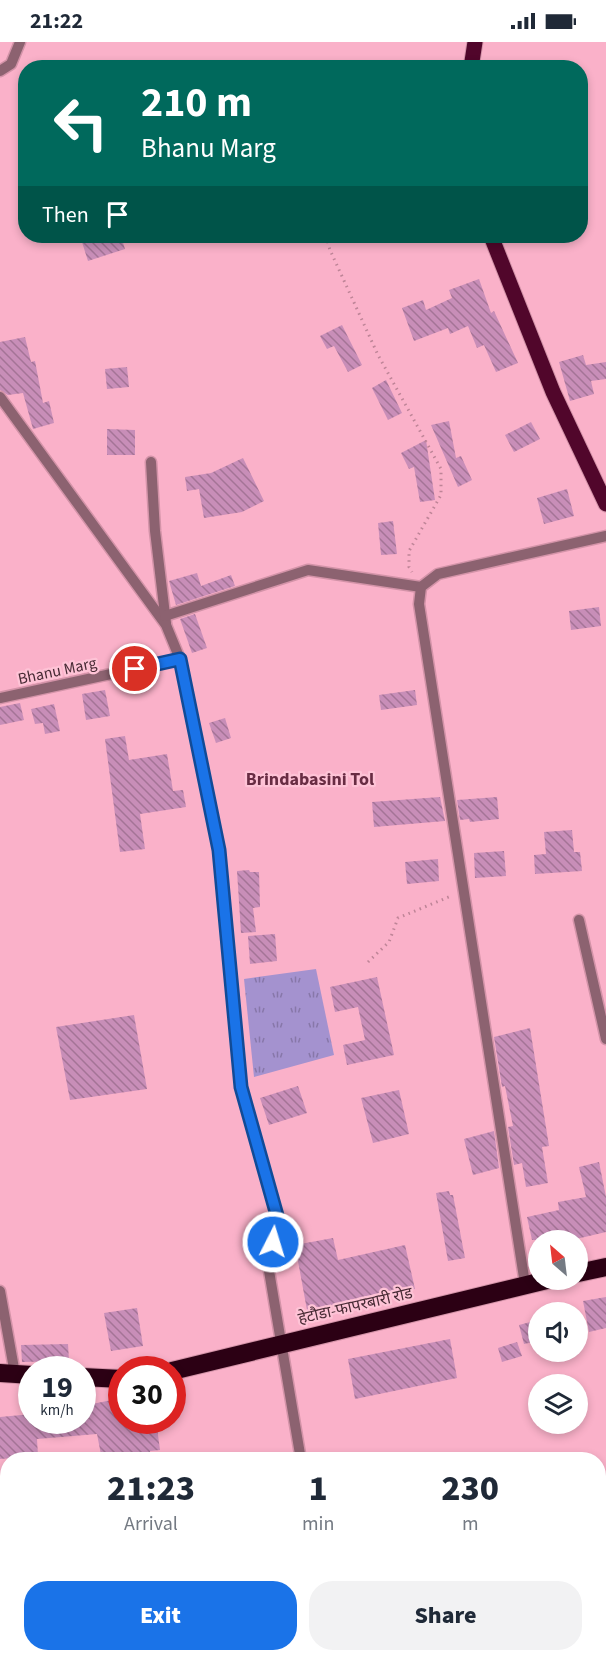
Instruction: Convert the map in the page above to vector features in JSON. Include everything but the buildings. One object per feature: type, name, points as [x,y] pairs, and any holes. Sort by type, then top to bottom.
[{"type":"highway","points":[[588,1271],[606,1267]]},
{"type":"highway","name":"हेटौडा-फापरबारी रोड","points":[[186,1367],[528,1283]]},
{"type":"main road","points":[[472,60],[475,42]]},
{"type":"main road","points":[[493,243],[553,392],[606,504]]},
{"type":"street","points":[[0,71],[11,64],[20,42]]},
{"type":"street","points":[[0,397],[165,620]]},
{"type":"street","points":[[151,462],[155,531],[165,620],[180,659],[219,850],[241,1087],[278,1219],[268,1265],[279,1343],[299,1452]]},
{"type":"street","points":[[525,1284],[419,604],[422,587],[438,574],[606,536]]},
{"type":"street","points":[[165,620],[308,570],[422,587]]},
{"type":"street","name":"Bhanu Marg","points":[[0,698],[180,659]]},
{"type":"street","points":[[579,920],[606,1039]]},
{"type":"street","points":[[0,1291],[16,1374]]},
{"type":"path","points":[[328,243],[378,355],[441,469],[441,495],[409,551],[409,567],[422,587]]},
{"type":"path","points":[[368,962],[389,942],[398,918],[465,891]]},
{"type":"green space","points":[[316,969],[334,1055],[254,1077],[244,979]]},
{"type":"district","name":"Brindabasini Tol","points":[[310,779]]},
{"type":"route","points":[[135,669],[180,659],[219,850],[241,1087],[278,1219],[273,1242]]}]
